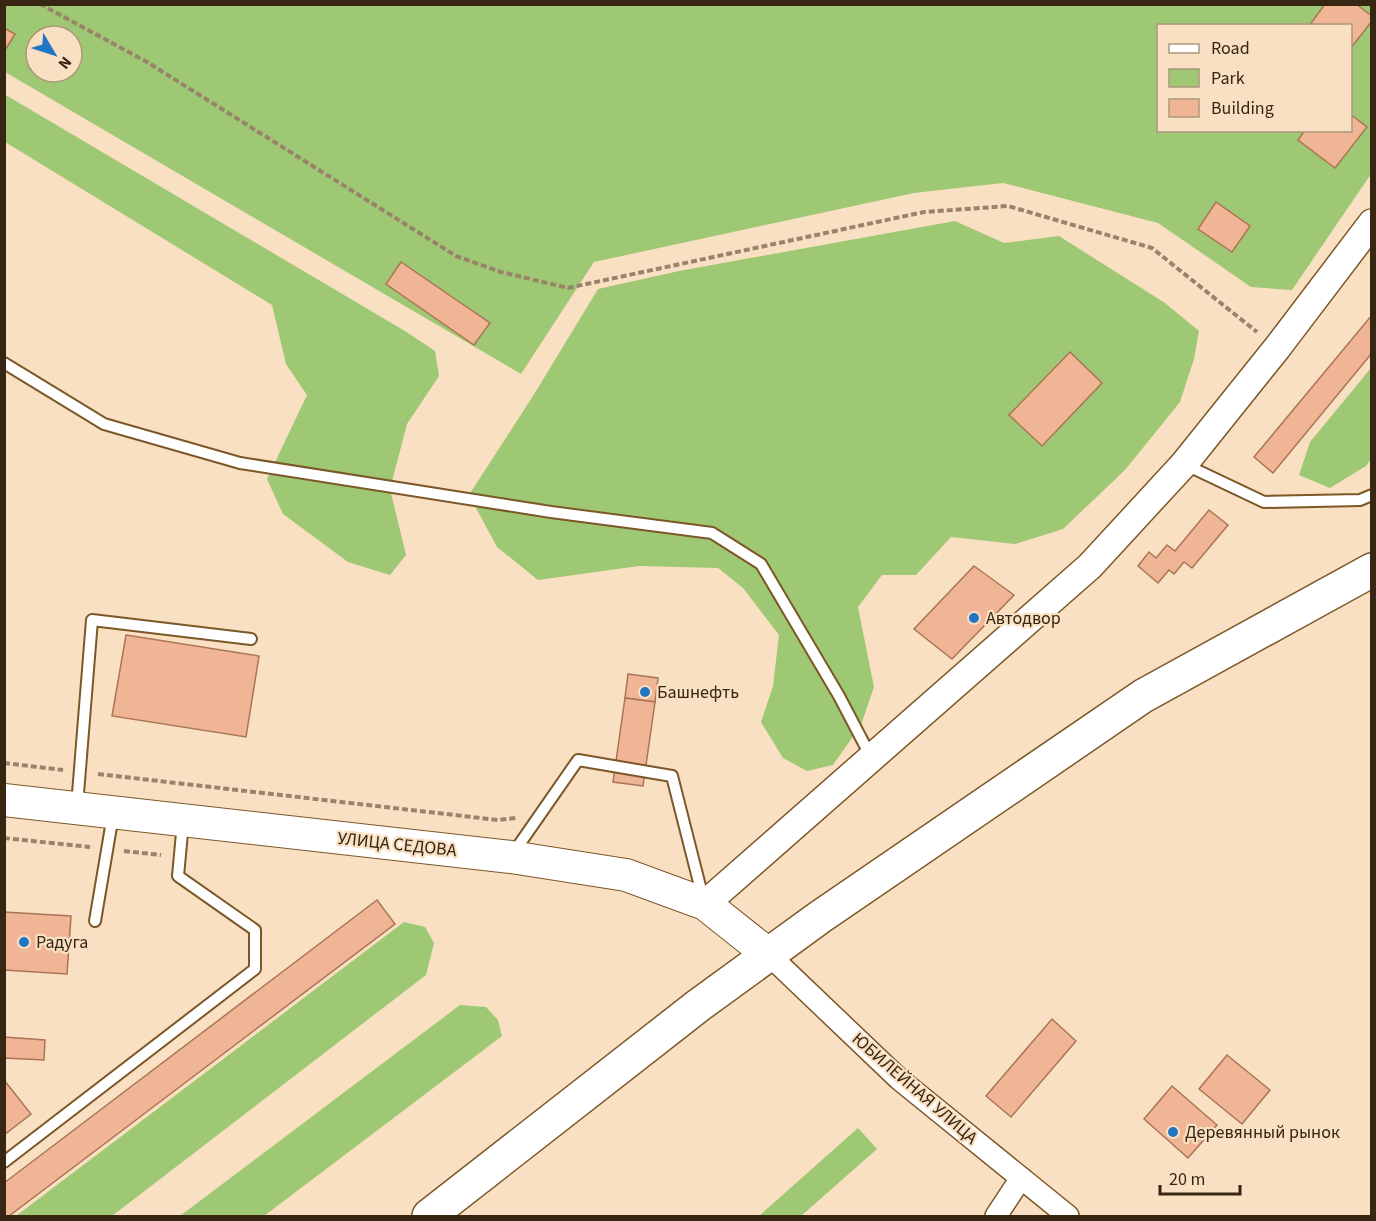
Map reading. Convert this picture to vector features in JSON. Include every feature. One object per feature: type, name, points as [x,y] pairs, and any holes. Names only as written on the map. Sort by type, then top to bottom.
[{"type":"main road","points":[[429,1216],[699,1005],[768,954],[1143,696],[1371,570]]},
{"type":"main road","name":"УЛИЦА СЕДОВА","points":[[4,800],[511,857],[626,875],[705,904],[768,954]]},
{"type":"street","points":[[705,904],[1090,566],[1184,464],[1277,348],[1371,223]]},
{"type":"street","name":"ЮБИЛЕЙНАЯ УЛИЦА","points":[[768,954],[899,1079],[1068,1216]]},
{"type":"street","points":[[996,1216],[1021,1178]]},
{"type":"lane","points":[[4,363],[104,424],[240,464],[551,512],[712,533],[761,564],[839,696],[871,758]]},
{"type":"lane","points":[[1184,464],[1264,502],[1360,500],[1371,495]]},
{"type":"lane","points":[[77,808],[92,620],[251,639]]},
{"type":"lane","points":[[511,857],[578,760],[672,776],[705,904]]},
{"type":"lane","points":[[95,921],[113,812]]},
{"type":"lane","points":[[4,1162],[255,969],[255,930],[178,876],[183,820]]},
{"type":"path","points":[[40,4],[147,62],[456,256],[501,272],[568,288],[924,212],[1008,206],[1152,248],[1277,348]]},
{"type":"path","points":[[4,763],[498,820],[541,814]]},
{"type":"green space","points":[[4,5],[1371,5],[1371,174],[1292,290],[1251,287],[1158,223],[1003,183],[914,193],[594,262],[521,374],[26,84],[84,84],[84,24],[24,24],[24,83],[5,72]]},
{"type":"green space","points":[[4,94],[405,331],[435,351],[439,376],[407,424],[390,489],[406,555],[390,575],[348,562],[283,514],[267,479],[307,395],[286,364],[272,305],[5,142]]},
{"type":"green space","points":[[955,221],[1004,243],[1059,236],[1165,303],[1199,331],[1194,359],[1180,402],[1125,470],[1063,529],[1015,544],[951,537],[916,575],[882,575],[858,607],[874,687],[861,725],[833,765],[807,771],[783,758],[761,722],[773,686],[779,635],[743,588],[718,568],[639,566],[538,580],[497,547],[469,495],[598,289],[679,271]]},
{"type":"green space","points":[[1371,368],[1371,459],[1366,466],[1330,488],[1299,475],[1310,442]]},
{"type":"green space","points":[[404,922],[425,927],[434,943],[426,975],[112,1216],[16,1216]]},
{"type":"green space","points":[[460,1005],[486,1007],[498,1020],[502,1036],[264,1216],[180,1216]]},
{"type":"green space","points":[[858,1128],[877,1149],[801,1216],[759,1216]]},
{"type":"building","points":[[1325,4],[1356,4],[1372,16],[1372,21],[1352,46],[1352,24],[1310,24]]},
{"type":"building","points":[[4,28],[15,34],[4,52]]},
{"type":"building","points":[[1352,116],[1367,127],[1335,168],[1298,140],[1304,132],[1352,132]]},
{"type":"building","points":[[1216,202],[1250,226],[1232,252],[1198,229]]},
{"type":"building","points":[[401,262],[490,323],[474,345],[386,284]]},
{"type":"building","points":[[1372,315],[1372,353],[1273,473],[1254,457]]},
{"type":"building","points":[[1070,352],[1102,383],[1042,446],[1009,415]]},
{"type":"building","points":[[1209,510],[1228,525],[1192,568],[1184,562],[1174,574],[1169,570],[1158,583],[1138,566],[1149,552],[1156,558],[1167,545],[1175,551]]},
{"type":"building","points":[[974,566],[1014,595],[952,659],[914,629]]},
{"type":"building","points":[[126,635],[259,656],[246,737],[112,716]]},
{"type":"building","points":[[628,674],[658,678],[655,702],[625,698]]},
{"type":"building","points":[[625,698],[655,702],[643,786],[613,782]]},
{"type":"building","points":[[377,900],[395,924],[9,1216],[4,1216],[4,1183]]},
{"type":"building","points":[[4,912],[71,916],[67,974],[4,970]]},
{"type":"building","points":[[1052,1019],[1076,1041],[1011,1117],[986,1096]]},
{"type":"building","points":[[4,1037],[45,1040],[44,1060],[4,1058]]},
{"type":"building","points":[[1227,1055],[1270,1090],[1242,1124],[1199,1089]]},
{"type":"building","points":[[4,1080],[31,1114],[4,1135]]},
{"type":"building","points":[[1172,1086],[1217,1125],[1188,1158],[1144,1119]]},
{"type":"place","name":"Автодвор","points":[[974,618]]},
{"type":"place","name":"Башнефть","points":[[645,692]]},
{"type":"place","name":"Радуга","points":[[24,942]]},
{"type":"place","name":"Деревянный рынок","points":[[1173,1132]]}]
